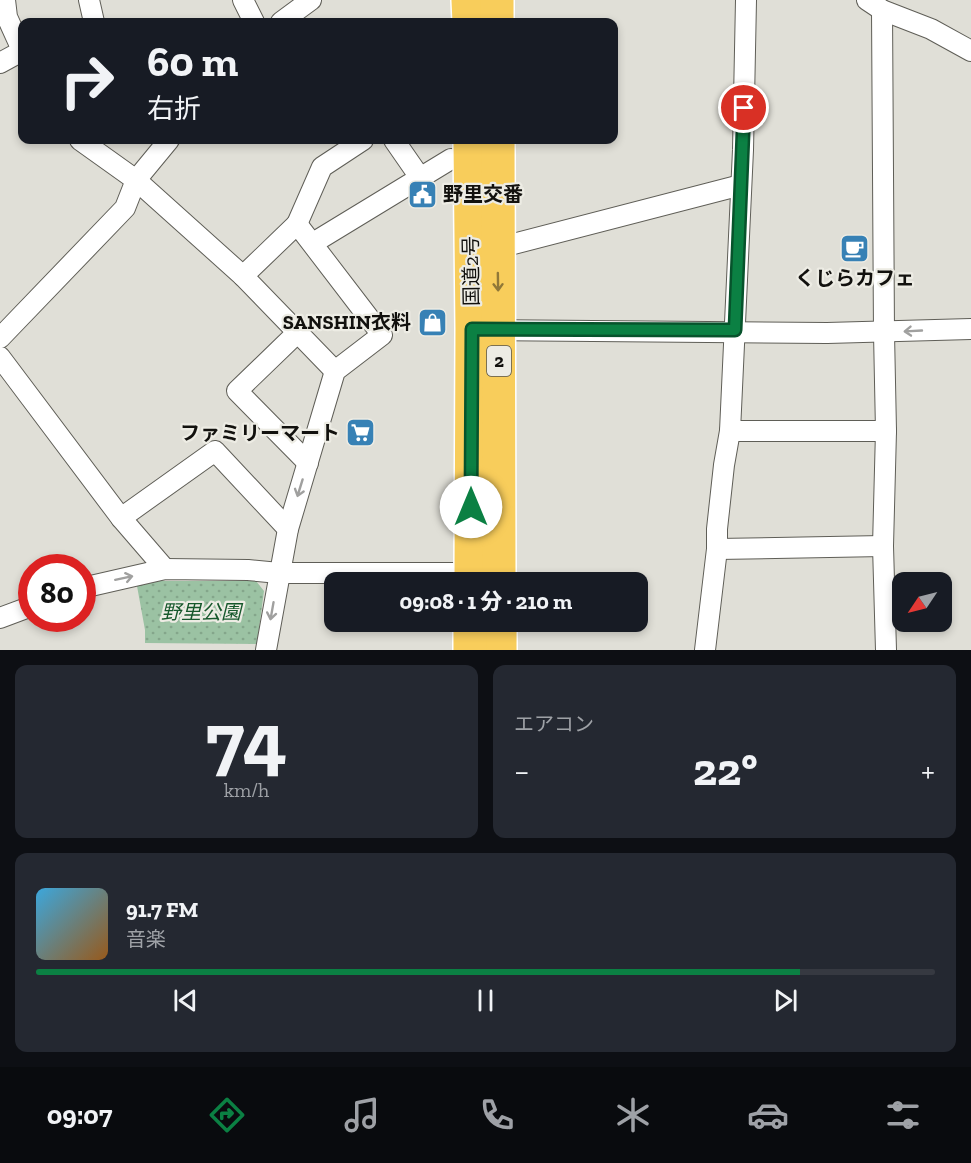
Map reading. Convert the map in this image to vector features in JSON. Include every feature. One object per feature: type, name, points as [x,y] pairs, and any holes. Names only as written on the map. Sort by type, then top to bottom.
[{"type":"highway","points":[[468,0],[469,18]]},
{"type":"highway","points":[[497,0],[497,18]]},
{"type":"highway","name":"国道2号","points":[[480,572],[485,329],[498,248],[498,144]]},
{"type":"highway","name":"国道2号","points":[[460,149],[485,329]]},
{"type":"highway","points":[[470,632],[470,650]]},
{"type":"highway","points":[[500,632],[500,650]]},
{"type":"street","points":[[5,0],[7,17],[18,42]]},
{"type":"street","points":[[89,0],[93,18]]},
{"type":"street","points":[[243,0],[252,18]]},
{"type":"street","points":[[287,18],[312,0]]},
{"type":"street","points":[[705,650],[724,465],[730,431],[741,185],[746,0]]},
{"type":"street","points":[[886,650],[883,546],[886,431],[875,5],[931,29],[971,51]]},
{"type":"street","points":[[0,63],[18,53]]},
{"type":"street","points":[[86,144],[136,180],[243,276],[335,371]]},
{"type":"street","points":[[0,338],[125,208],[136,180],[162,144]]},
{"type":"street","points":[[243,276],[297,224],[322,167],[354,144]]},
{"type":"street","points":[[397,144],[421,179]]},
{"type":"street","points":[[313,243],[421,179],[460,149]]},
{"type":"street","points":[[498,248],[741,185]]},
{"type":"street","points":[[266,650],[288,529],[335,371],[382,335],[297,224]]},
{"type":"street","points":[[485,329],[884,333],[971,329]]},
{"type":"street","points":[[297,333],[237,391],[308,463]]},
{"type":"street","points":[[0,357],[121,518],[165,569]]},
{"type":"street","points":[[730,431],[886,431]]},
{"type":"street","points":[[121,518],[215,451],[288,529]]},
{"type":"street","points":[[717,549],[883,546]]},
{"type":"street","points":[[96,585],[165,569],[324,574]]},
{"type":"street","points":[[0,618],[18,611]]},
{"type":"green space","name":"野里公園","points":[[160,581],[256,581],[264,591],[257,644],[145,643],[145,630],[137,586]]},
{"type":"place","name":"野里交番","points":[[422,194]]},
{"type":"place","name":"くじらカフェ","points":[[855,248]]},
{"type":"place","name":"SANSHIN衣料","points":[[432,322]]},
{"type":"place","name":"ファミリーマート","points":[[361,433]]},
{"type":"route","points":[[471,507],[472,329],[735,330],[744,108]]}]
